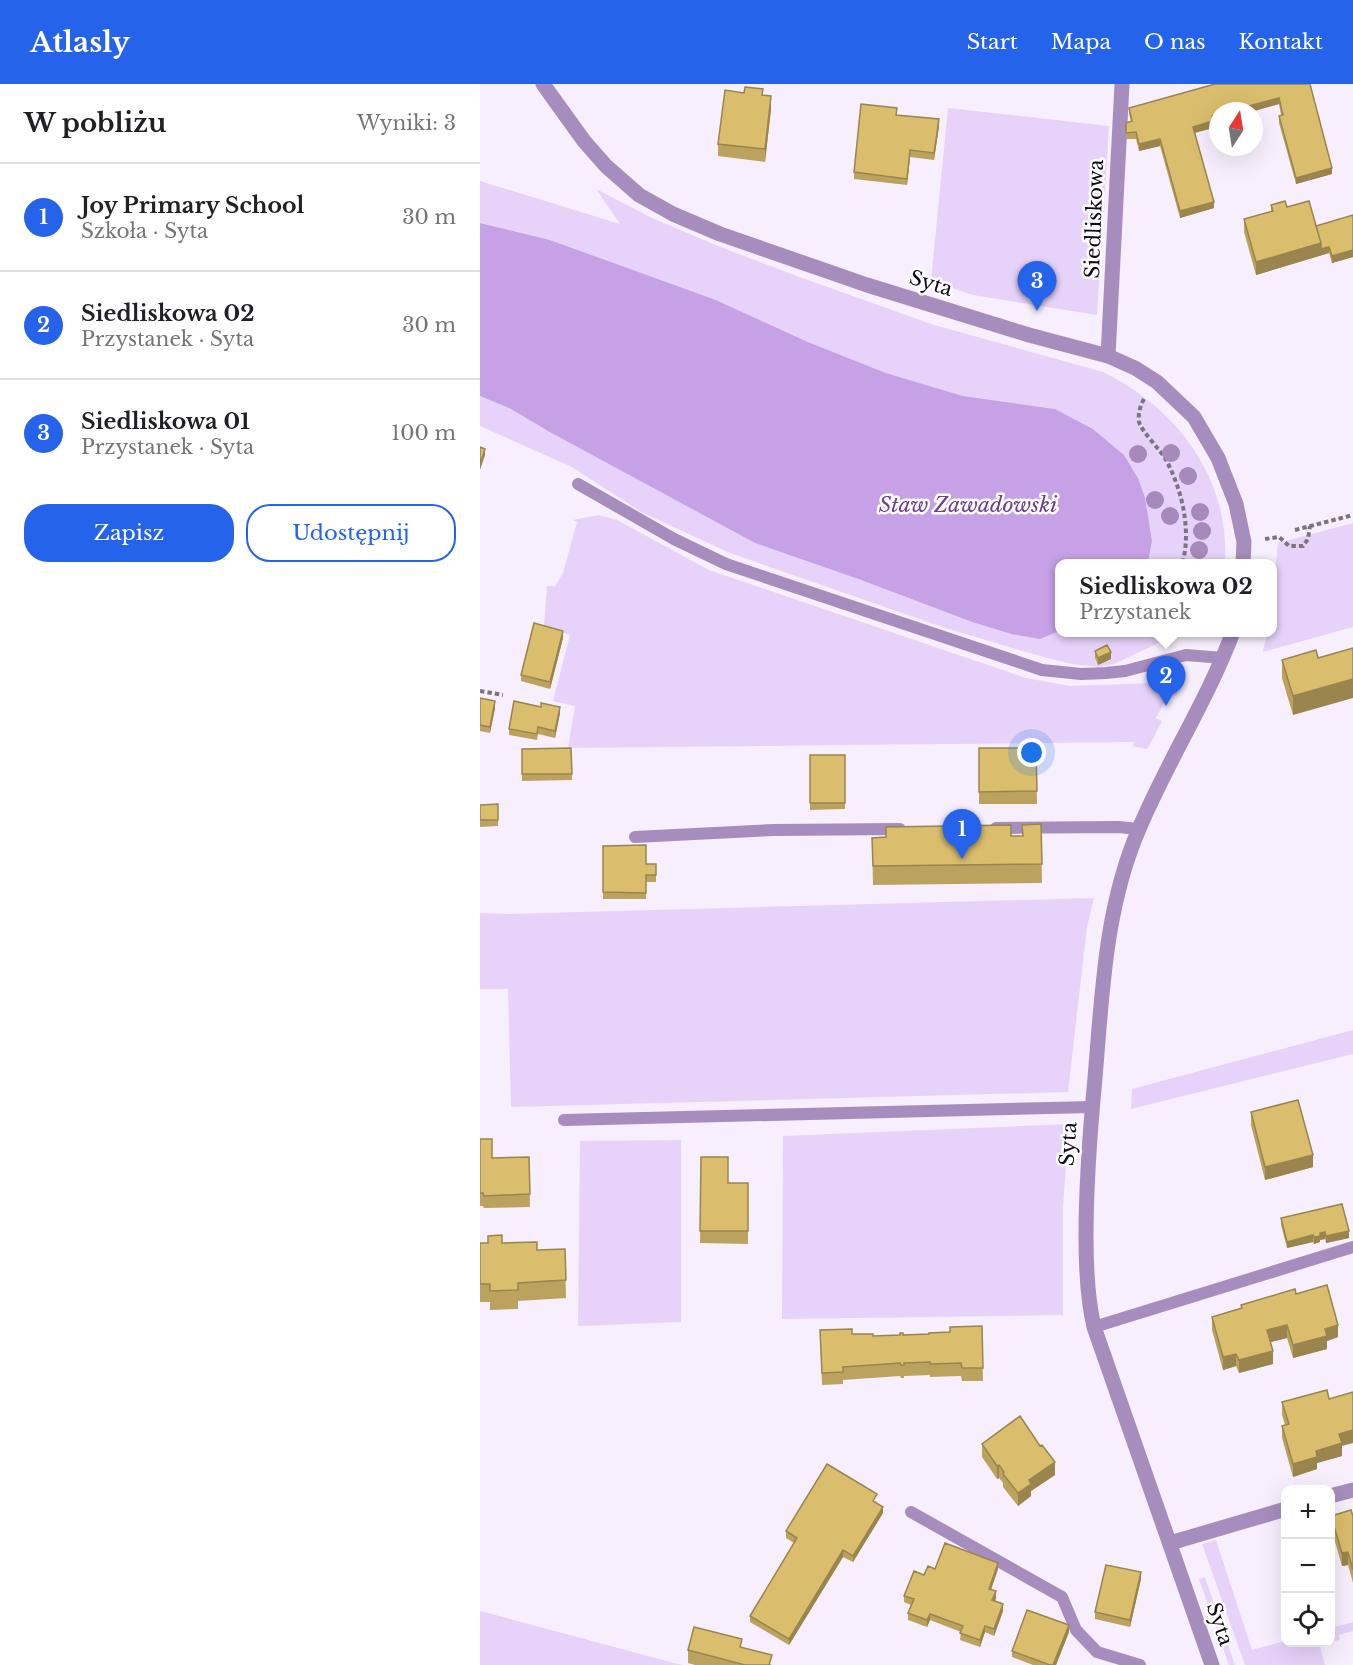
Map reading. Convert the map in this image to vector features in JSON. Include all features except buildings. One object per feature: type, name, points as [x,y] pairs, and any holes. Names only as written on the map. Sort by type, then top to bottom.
[{"type":"street","name":"Syta","points":[[543,84],[584,141],[606,166],[639,195],[673,214],[720,234],[867,285],[1029,335],[1108,356],[1136,368],[1157,382],[1194,417],[1218,458],[1236,504],[1244,542],[1244,559]]},
{"type":"street","name":"Siedliskowa","points":[[1108,356],[1122,84]]},
{"type":"street","name":"Syta","points":[[1212,1665],[1094,1327],[1089,1297],[1086,1214],[1103,980],[1113,915],[1123,874],[1138,829],[1231,637]]},
{"type":"street","points":[[1335,1495],[1353,1490]]},
{"type":"street","points":[[1170,1543],[1281,1510]]},
{"type":"lane","points":[[578,483],[674,539],[726,564],[1042,670],[1106,674],[1125,672],[1186,656],[1223,658]]},
{"type":"lane","points":[[987,828],[1119,827],[1138,829]]},
{"type":"lane","points":[[634,837],[773,830],[916,829]]},
{"type":"lane","points":[[564,1120],[1092,1107]]},
{"type":"lane","points":[[1094,1327],[1353,1247]]},
{"type":"lane","points":[[911,1512],[1062,1597],[1076,1630],[1096,1652],[1140,1665]]},
{"type":"path","points":[[1142,403],[1139,412],[1140,422],[1166,460],[1183,507],[1186,551],[1184,559]]},
{"type":"path","points":[[1295,530],[1353,515]]},
{"type":"path","points":[[1264,539],[1279,537],[1289,546],[1303,546],[1308,539],[1310,526]]},
{"type":"path","points":[[480,691],[503,695]]},
{"type":"shaded area","points":[[948,108],[1109,126],[1097,315],[973,295],[931,281]]},
{"type":"shaded area","points":[[480,181],[620,224],[596,189],[652,218],[794,275],[931,324],[1103,372],[1130,387],[1154,405],[1194,449],[1208,475],[1218,502],[1224,532],[1225,559],[1149,559],[1152,541],[1138,478],[1124,455],[1093,429],[1055,409],[963,396],[886,373],[808,342],[716,300],[550,240],[480,223]]},
{"type":"shaded area","points":[[480,396],[511,409],[755,543],[1011,634],[1055,632],[1055,637],[1171,637],[1114,664],[1100,667],[1047,658],[945,628],[730,553],[641,512],[572,467],[480,426]]},
{"type":"shaded area","points":[[599,515],[617,520],[709,570],[1026,678],[1070,686],[1182,682],[1176,696],[1169,693],[1156,718],[1162,721],[1148,748],[1145,749],[1133,746],[1134,742],[568,748],[575,706],[553,701],[570,635],[544,626],[547,586],[555,586],[563,573],[577,522],[573,520]]},
{"type":"shaded area","points":[[1353,523],[1353,627],[1263,652],[1266,637],[1277,637],[1278,543]]},
{"type":"shaded area","points":[[1094,898],[1087,927],[1068,1092],[511,1107],[508,989],[480,989],[480,913]]},
{"type":"shaded area","points":[[1353,1030],[1353,1054],[1131,1109],[1132,1089]]},
{"type":"shaded area","points":[[1069,1124],[1063,1208],[1063,1315],[782,1319],[783,1136]]},
{"type":"shaded area","points":[[681,1140],[681,1322],[578,1326],[580,1141]]},
{"type":"shaded area","points":[[1216,1540],[1252,1650],[1281,1642],[1281,1647],[1320,1647],[1325,1665],[1245,1665],[1202,1544]]},
{"type":"shaded area","points":[[1205,1577],[1235,1665],[1229,1665],[1199,1579]]},
{"type":"shaded area","points":[[480,1611],[674,1663],[683,1665],[480,1665]]},
{"type":"shaded area","points":[[1353,1622],[1353,1631],[1339,1635],[1340,1640],[1335,1641],[1335,1627]]},
{"type":"water","name":"Staw Zawadowski","points":[[480,223],[550,240],[716,300],[808,342],[886,373],[963,396],[1055,409],[1093,429],[1124,455],[1138,478],[1145,498],[1152,541],[1149,559],[1055,559],[1055,633],[1040,639],[1011,634],[755,543],[511,409],[480,396]]},
{"type":"place","name":"Siedliskowa 01","points":[[1037,311]]},
{"type":"place","name":"Siedliskowa 02","points":[[1166,706]]},
{"type":"place","name":"Joy Primary School","points":[[962,859]]}]
